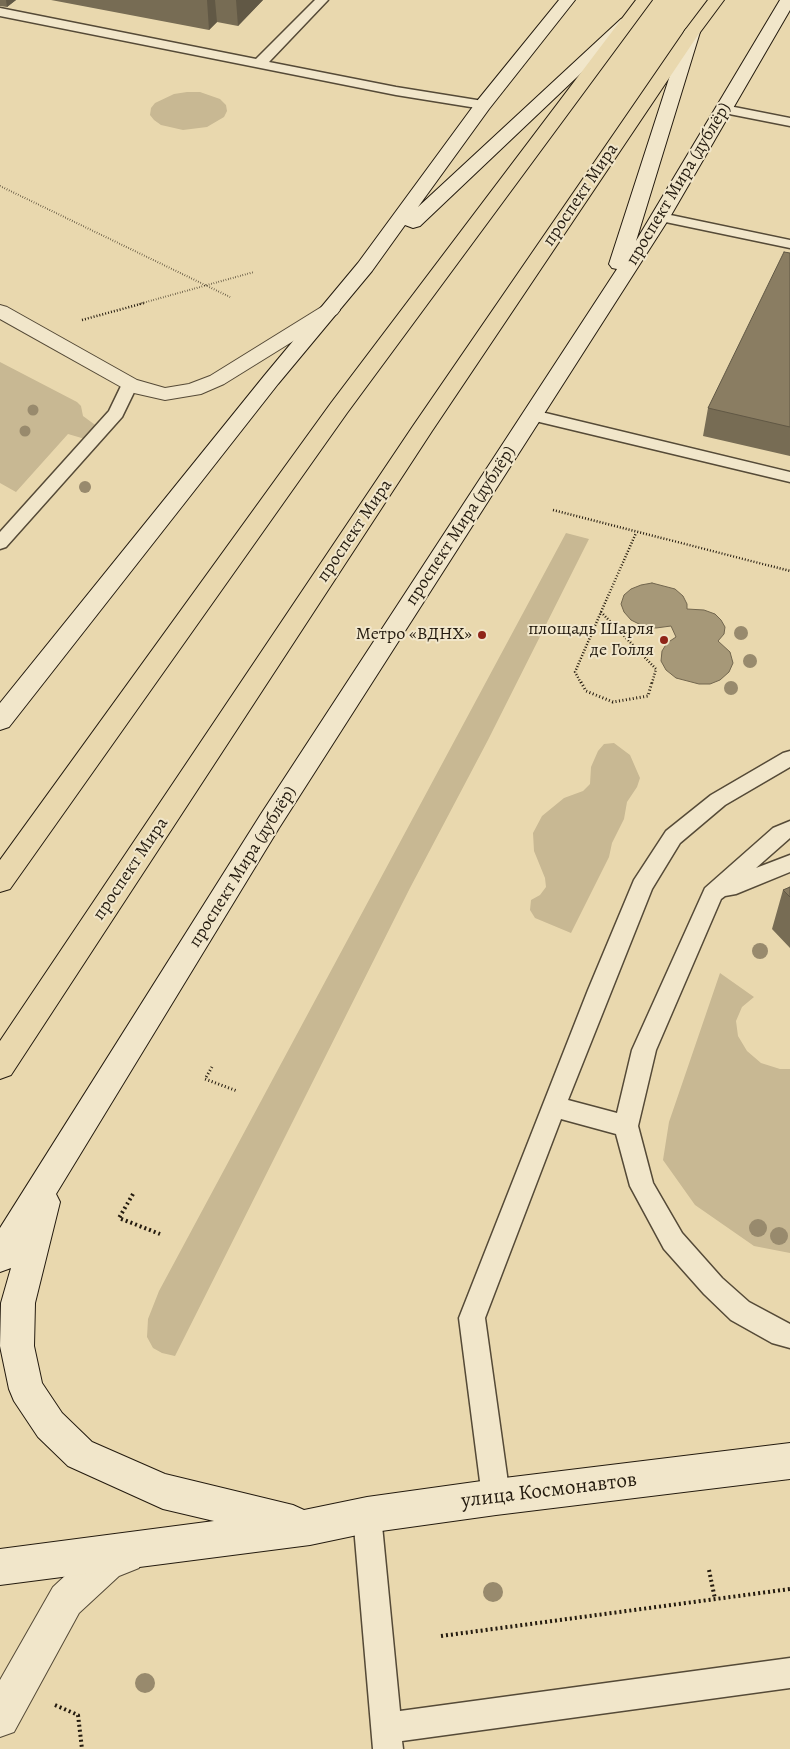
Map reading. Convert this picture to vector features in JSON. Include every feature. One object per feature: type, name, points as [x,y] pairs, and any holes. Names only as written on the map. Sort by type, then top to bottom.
[{"type":"main road","points":[[0,720],[265,388],[365,267],[483,105],[567,0]]},
{"type":"main road","points":[[0,881],[338,408],[644,0]]},
{"type":"main road","name":"проспект Мира","points":[[0,1066],[421,432],[692,32],[716,0]]},
{"type":"main road","name":"проспект Мира (дублёр)","points":[[51,1176],[270,821],[660,217],[788,0]]},
{"type":"main road","points":[[365,267],[627,22]]},
{"type":"main road","points":[[608,299],[692,32]]},
{"type":"main road","points":[[0,311],[130,384],[141,389],[165,394],[194,390],[217,380],[330,310]]},
{"type":"main road","points":[[0,1257],[51,1176]]},
{"type":"main road","points":[[51,1176],[18,1303],[17,1346],[26,1389],[50,1425],[80,1454],[163,1491],[310,1528]]},
{"type":"main road","name":"улица Космонавтов","points":[[149,1547],[310,1528],[367,1515],[496,1497],[790,1462]]},
{"type":"main road","points":[[0,1567],[149,1547]]},
{"type":"main road","points":[[0,1718],[66,1600],[107,1562],[149,1547]]},
{"type":"lane","points":[[260,64],[322,0]]},
{"type":"lane","points":[[0,12],[408,93],[483,105]]},
{"type":"lane","points":[[724,109],[790,122]]},
{"type":"lane","points":[[660,217],[790,244]]},
{"type":"lane","points":[[0,543],[116,413],[130,384]]},
{"type":"lane","points":[[533,415],[790,477]]},
{"type":"lane","points":[[496,1497],[472,1318],[599,990],[642,886],[673,837],[718,800],[790,758]]},
{"type":"lane","points":[[790,829],[780,834],[714,894],[644,1050],[626,1126],[642,1186],[673,1240],[713,1286],[740,1311],[781,1334],[790,1336]]},
{"type":"lane","points":[[714,894],[790,864]]},
{"type":"lane","points":[[554,1107],[626,1126]]},
{"type":"lane","points":[[367,1515],[388,1739],[790,1673]]},
{"type":"path","points":[[0,186],[230,297]]},
{"type":"path","points":[[74,322],[205,284],[254,272]]},
{"type":"path","points":[[553,510],[636,533],[790,571]]},
{"type":"path","points":[[602,612],[656,669],[648,696],[613,702],[586,691],[575,672],[636,533]]},
{"type":"path","points":[[212,1067],[205,1079],[238,1090]]},
{"type":"path","points":[[133,1194],[119,1218],[160,1234]]},
{"type":"path","points":[[709,1570],[715,1599]]},
{"type":"path","points":[[441,1636],[790,1589]]},
{"type":"path","points":[[78,1715],[82,1749]]},
{"type":"shaded area","points":[[200,92],[220,99],[226,105],[227,111],[224,117],[207,127],[183,130],[161,125],[150,115],[151,108],[155,103],[174,94]]},
{"type":"shaded area","points":[[0,362],[77,402],[81,406],[83,416],[98,427],[85,439],[68,434],[16,492],[0,483]]},
{"type":"shaded area","points":[[566,533],[589,539],[488,740],[410,888],[175,1356],[162,1353],[153,1348],[147,1337],[148,1319],[159,1291]]},
{"type":"shaded area","points":[[652,583],[675,589],[683,596],[687,609],[704,610],[715,614],[721,620],[725,627],[724,634],[718,641],[730,652],[733,663],[729,672],[720,680],[710,684],[699,684],[676,678],[666,670],[661,661],[662,651],[667,643],[676,637],[671,626],[656,628],[643,626],[631,620],[624,612],[621,604],[624,595],[631,589]]},
{"type":"shaded area","points":[[614,743],[630,755],[640,778],[637,787],[627,802],[624,819],[612,843],[609,857],[571,933],[535,918],[530,910],[531,900],[540,895],[546,887],[545,878],[534,851],[533,833],[542,816],[564,798],[583,791],[590,784],[591,767],[598,751],[604,744]]},
{"type":"shaded area","points":[[720,973],[754,997],[742,1007],[736,1021],[738,1036],[747,1051],[761,1063],[780,1069],[790,1069],[790,1253],[754,1246],[695,1205],[663,1160],[669,1122]]},
{"type":"building","points":[[784,252],[790,253],[790,427],[708,408]]},
{"type":"building","points":[[790,887],[790,897],[783,890]]},
{"type":"place","name":"Метро «ВДНХ»","points":[[482,635]]},
{"type":"place","name":"площадь Шарля де Голля","points":[[664,640]]}]
